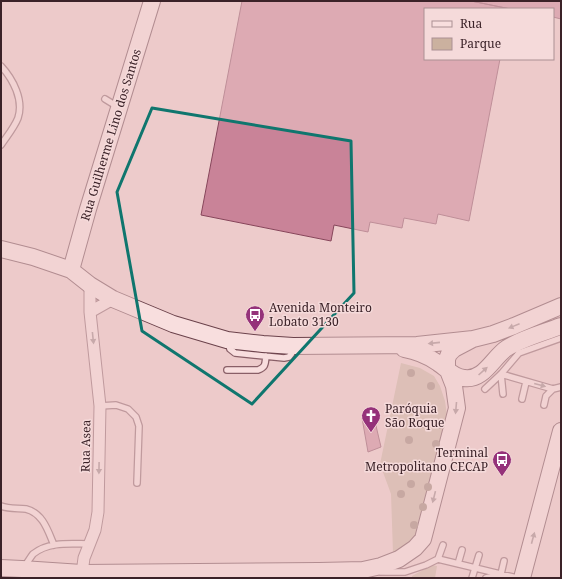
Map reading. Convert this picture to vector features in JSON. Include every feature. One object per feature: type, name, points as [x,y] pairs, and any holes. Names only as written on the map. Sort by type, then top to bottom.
[{"type":"main road","name":"Rua Guilherme Lino dos Santos","points":[[71,270],[88,209],[152,1]]},
{"type":"main road","points":[[1,249],[33,257],[71,270],[90,285],[113,299],[173,324],[227,340],[263,344],[293,346],[378,346],[417,345],[473,339],[493,334],[557,309]]},
{"type":"main road","points":[[378,346],[407,350],[437,362],[462,378],[469,378],[481,374],[506,349],[516,343],[561,326]]},
{"type":"main road","points":[[1,568],[27,572],[82,576],[320,571],[363,570],[381,566],[400,559],[423,540],[457,408],[454,386],[446,364],[449,354],[454,349],[473,339]]},
{"type":"main road","points":[[520,577],[561,431]]},
{"type":"street","name":"Rua Asea","points":[[82,576],[84,558],[95,530],[98,512],[100,406],[90,312],[90,285]]},
{"type":"street","points":[[90,312],[113,299]]},
{"type":"lane","points":[[1,66],[8,74],[17,92],[20,106],[18,117],[1,145]]},
{"type":"lane","points":[[105,99],[119,108]]},
{"type":"lane","points":[[485,389],[519,354],[561,338]]},
{"type":"lane","points":[[227,340],[230,349],[235,353],[284,358],[290,357],[293,346]]},
{"type":"lane","points":[[227,370],[258,370],[265,366],[266,356]]},
{"type":"lane","points":[[501,374],[553,389],[561,387]]},
{"type":"lane","points":[[501,374],[503,394]]},
{"type":"lane","points":[[522,399],[526,382]]},
{"type":"lane","points":[[544,405],[546,396],[553,389]]},
{"type":"lane","points":[[100,406],[116,405],[128,409],[136,417],[139,426],[137,483]]},
{"type":"lane","points":[[1,506],[27,510],[35,513],[42,519],[54,545]]},
{"type":"lane","points":[[27,572],[32,555],[41,549],[54,545],[89,544]]},
{"type":"lane","points":[[320,571],[405,572],[426,565],[438,558],[443,545]]},
{"type":"lane","points":[[458,564],[462,550]]},
{"type":"lane","points":[[472,578],[479,555]]},
{"type":"lane","points":[[438,558],[475,568],[520,577]]},
{"type":"lane","points":[[501,574],[504,562]]},
{"type":"lane","points":[[486,578],[501,574]]},
{"type":"highlighted area","points":[[152,108],[351,141],[354,293],[252,404],[142,331],[117,192]]},
{"type":"green space","points":[[401,363],[420,368],[434,376],[440,386],[445,401],[447,415],[421,524],[411,543],[393,553],[391,494],[380,464]]},
{"type":"green space","points":[[432,565],[437,566],[435,578],[412,578],[412,576]]},
{"type":"building","points":[[242,1],[471,1],[505,8],[424,8],[424,60],[500,60],[469,221],[438,214],[436,224],[404,218],[402,228],[370,222],[368,232],[334,225],[331,241],[201,215]]},
{"type":"building","points":[[471,1],[561,1],[561,19],[554,17],[554,8],[506,8]]},
{"type":"building","name":"Paróquia São Roque","points":[[373,413],[381,447],[368,452],[362,418]]},
{"type":"place","name":"Avenida Monteiro Lobato 3130","points":[[255,332]]},
{"type":"place","name":"Paróquia São Roque","points":[[371,433]]},
{"type":"place","name":"Terminal Metropolitano CECAP","points":[[502,477]]}]
